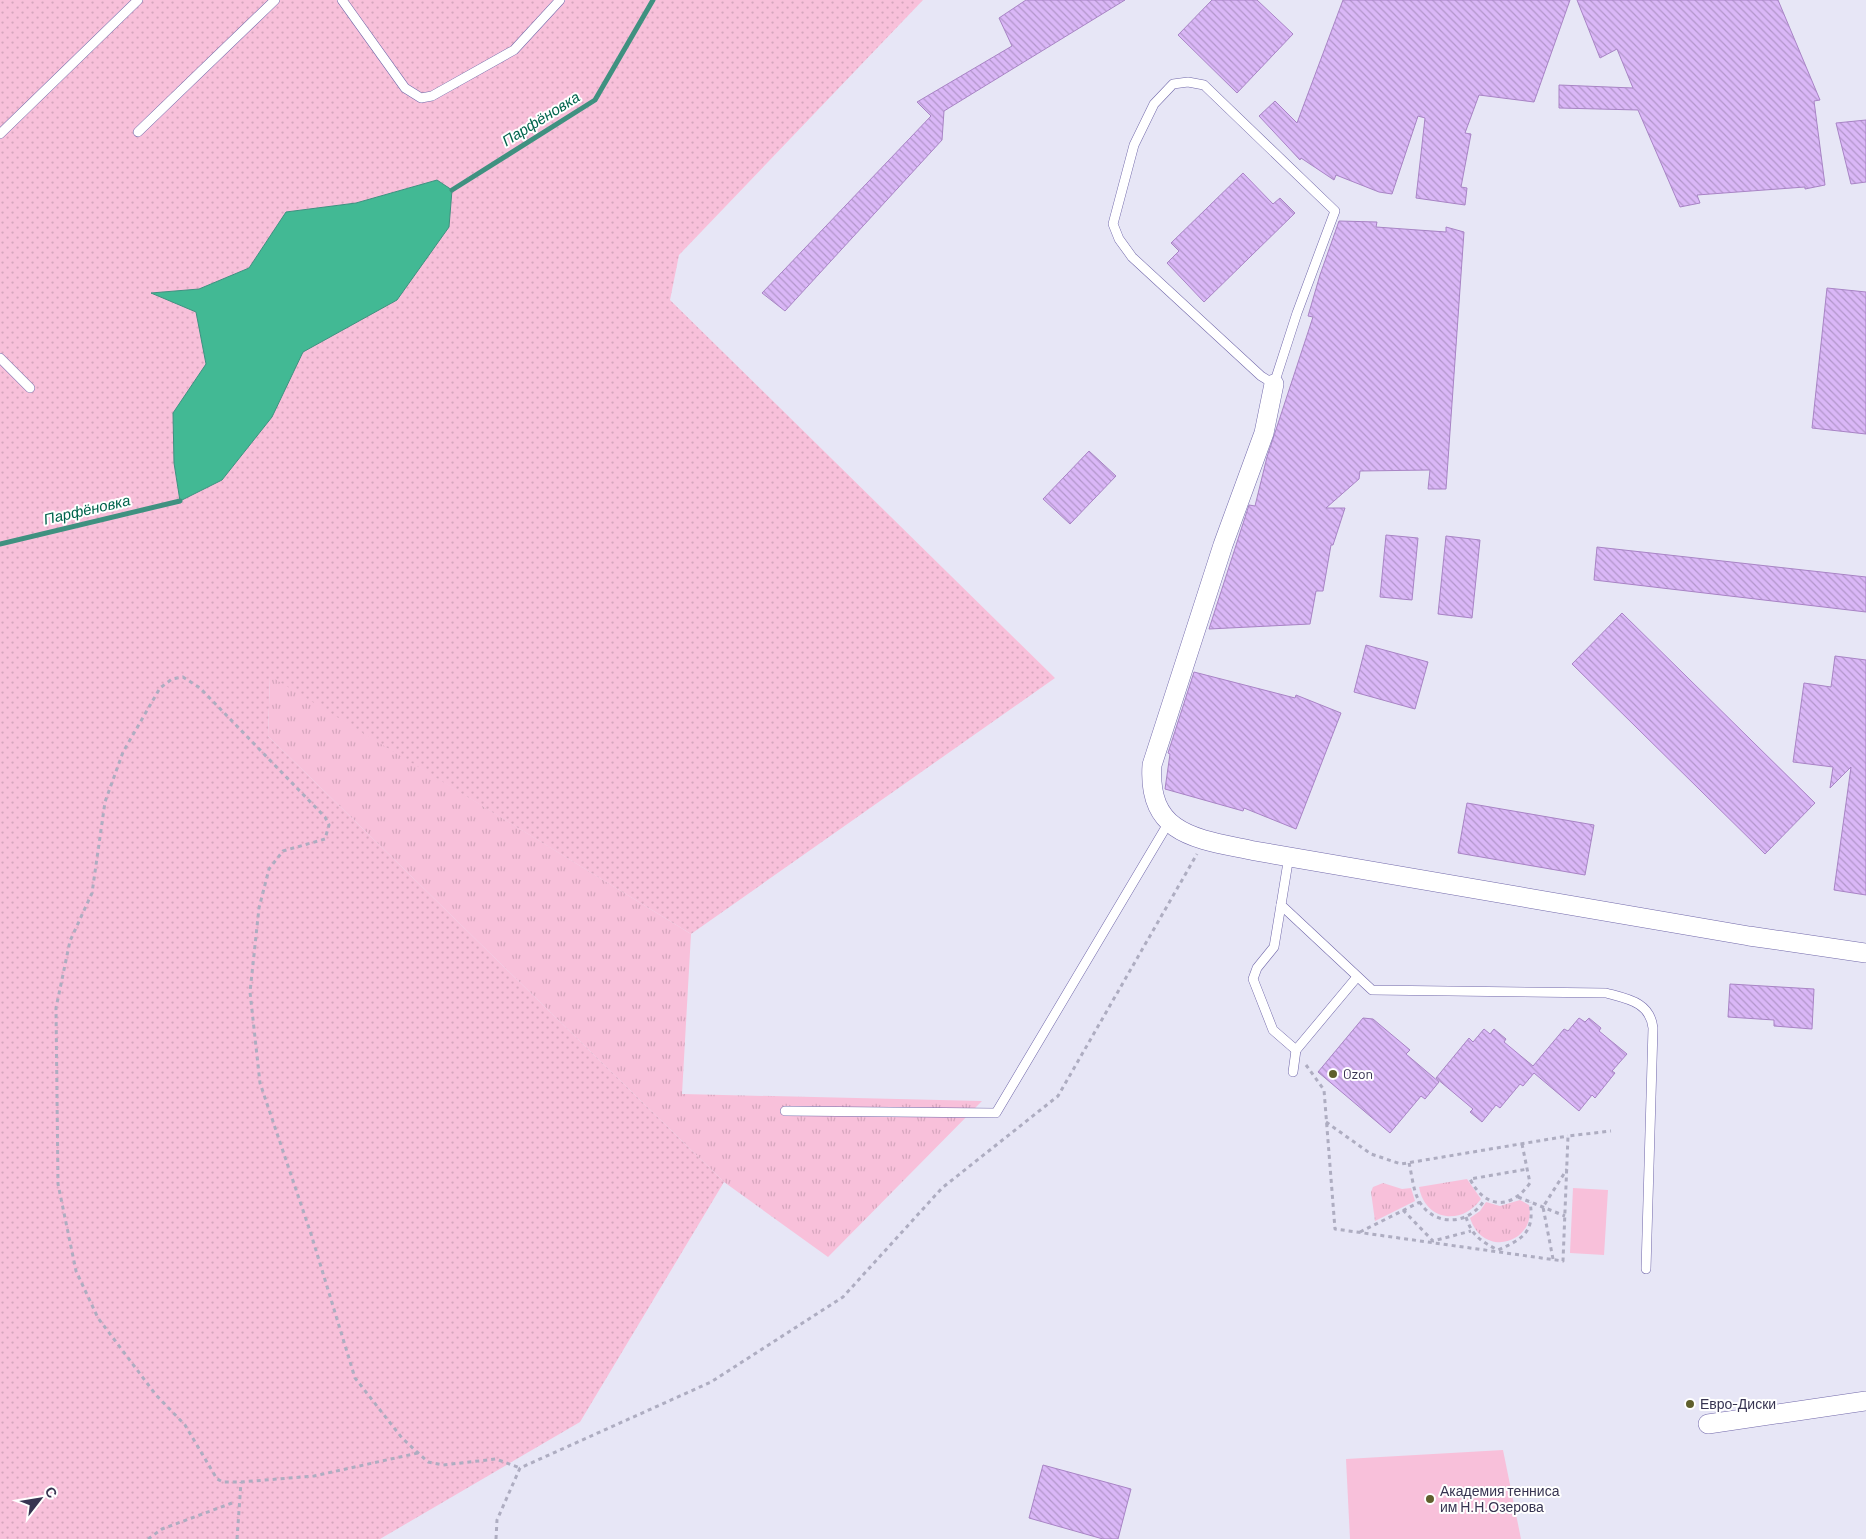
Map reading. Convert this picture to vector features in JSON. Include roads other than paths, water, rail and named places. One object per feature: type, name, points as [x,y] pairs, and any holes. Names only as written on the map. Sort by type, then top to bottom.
[{"type":"street","points":[[1274,384],[1264,433],[1223,545],[1152,765],[1150,785],[1169,822],[1183,833],[1204,840],[1289,856],[1749,936],[1866,953]]},
{"type":"street","points":[[1708,1424],[1866,1401]]},
{"type":"lane","points":[[0,134],[138,0]]},
{"type":"lane","points":[[138,132],[275,0]]},
{"type":"lane","points":[[342,0],[405,88],[421,98],[432,96],[514,50],[560,0]]},
{"type":"lane","points":[[1188,82],[1204,86],[1335,211],[1296,313],[1274,384],[1261,376],[1132,257],[1119,239],[1113,224],[1134,145],[1154,104],[1173,84],[1188,82]]},
{"type":"lane","points":[[0,358],[30,388]]},
{"type":"lane","points":[[785,1110],[996,1113],[1169,822]]},
{"type":"lane","points":[[1289,856],[1274,947],[1257,968],[1253,979],[1273,1030],[1296,1050]]},
{"type":"lane","points":[[1281,904],[1372,990],[1606,993],[1631,1000],[1643,1006],[1652,1020],[1653,1028],[1646,1269]]},
{"type":"lane","points":[[1293,1072],[1296,1050],[1357,977]]},
{"type":"waterway","name":"Парфёновка","points":[[452,190],[595,100],[653,0]]},
{"type":"waterway","name":"Парфёновка","points":[[0,544],[180,501]]},
{"type":"place","name":"Ozon","points":[[1333,1074]]},
{"type":"place","name":"Евро-Диски","points":[[1690,1404]]},
{"type":"place","name":"Академия тенниса им Н.Н.Озерова","points":[[1430,1499]]}]
